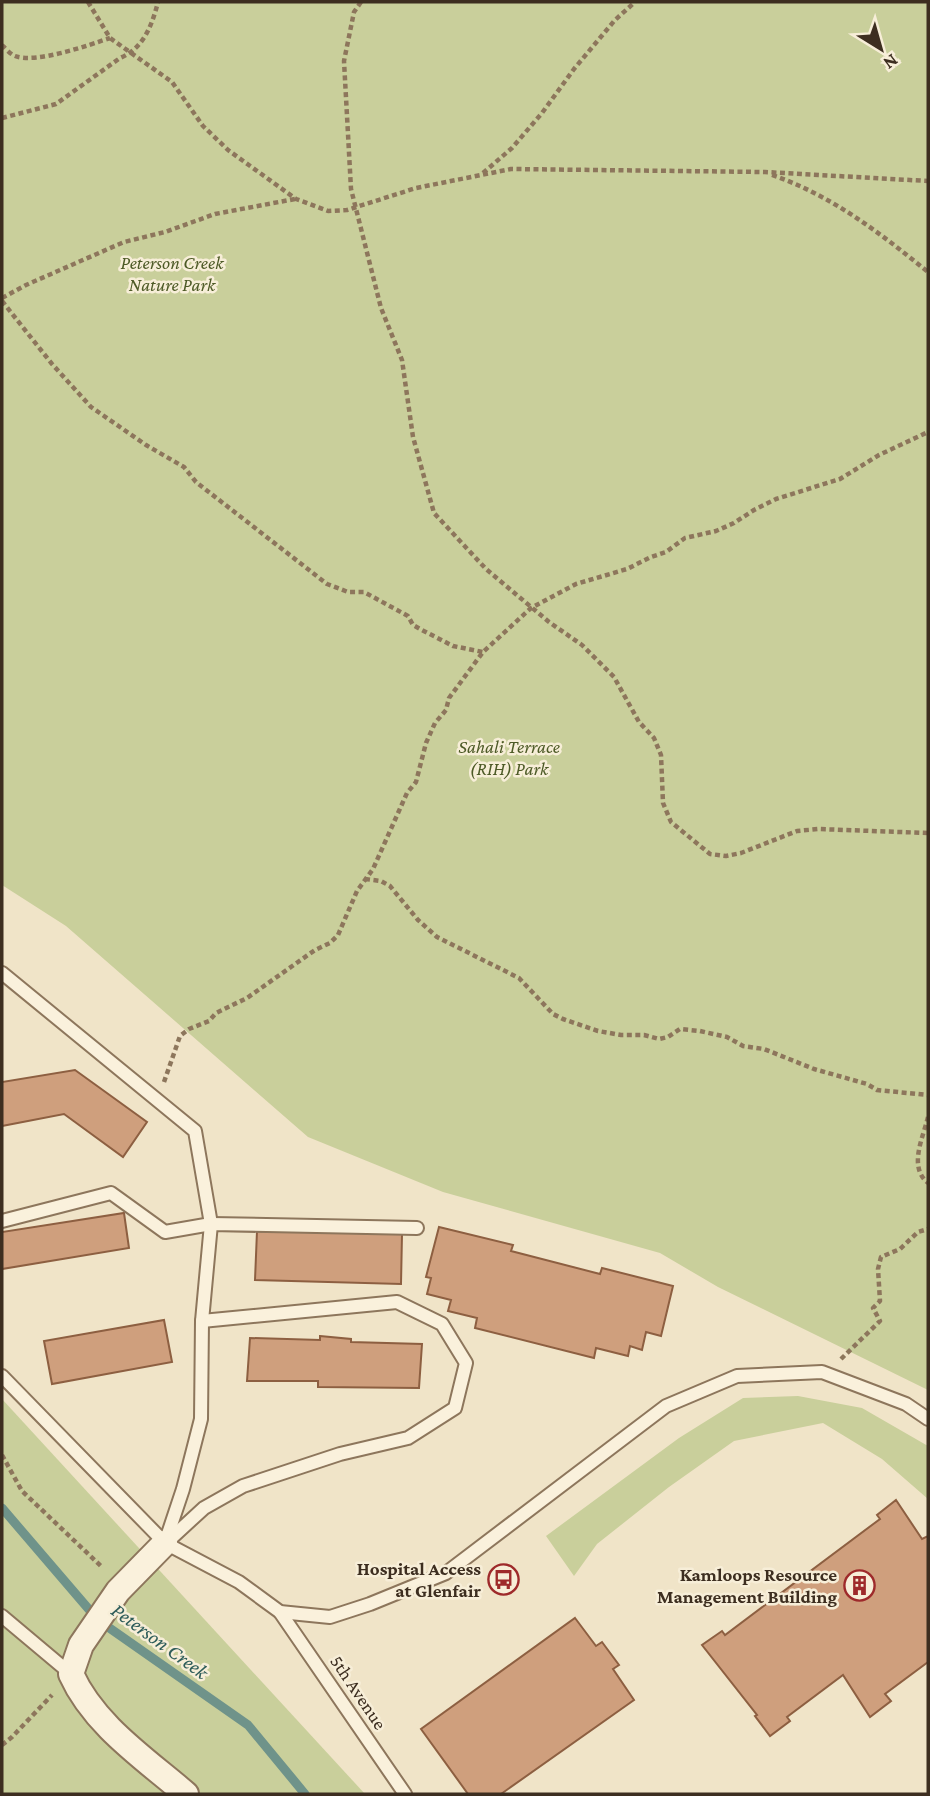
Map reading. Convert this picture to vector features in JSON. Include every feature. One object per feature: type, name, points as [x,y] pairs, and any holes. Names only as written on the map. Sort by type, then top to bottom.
[{"type":"street","points":[[165,1543],[120,1589],[80,1645],[71,1674],[82,1696],[106,1725],[186,1794]]},
{"type":"lane","points":[[2,973],[195,1131],[211,1224],[202,1321],[201,1419],[183,1489],[165,1543]]},
{"type":"lane","points":[[2,1221],[111,1193],[165,1232],[211,1224],[417,1228]]},
{"type":"lane","points":[[165,1543],[205,1508],[243,1486],[340,1454],[408,1438],[456,1408],[466,1363],[442,1324],[397,1302],[202,1321]]},
{"type":"lane","points":[[2,1376],[165,1543],[239,1582],[280,1612],[330,1617],[446,1573],[666,1406],[737,1376],[822,1372],[906,1404],[928,1419]]},
{"type":"lane","name":"5th Avenue","points":[[280,1612],[405,1794]]},
{"type":"lane","points":[[2,1616],[71,1674]]},
{"type":"path","points":[[88,2],[110,38],[172,82],[203,126],[228,150],[296,199],[328,211],[347,210],[416,188],[511,169],[765,172],[928,181]]},
{"type":"path","points":[[2,116],[56,104],[120,58],[130,54],[147,35],[158,2]]},
{"type":"path","points":[[360,2],[354,12],[344,61],[351,190],[381,308],[402,360],[413,437],[434,513],[486,569],[531,608],[582,645],[614,677],[639,722],[654,738],[661,755],[663,803],[671,822],[710,854],[726,856],[741,853],[797,831],[818,829],[928,833]]},
{"type":"path","points":[[480,175],[512,148],[615,20],[635,2]]},
{"type":"path","points":[[2,45],[14,56],[30,57],[61,53],[110,38]]},
{"type":"path","points":[[765,172],[809,190],[851,214],[928,272]]},
{"type":"path","points":[[296,199],[215,214],[165,232],[124,242],[2,300],[52,364],[91,407],[146,445],[184,467],[196,482],[327,584],[348,592],[365,592],[408,616],[413,625],[453,646],[482,652]]},
{"type":"path","points":[[157,1100],[180,1036],[209,1021],[216,1013],[247,998],[314,950],[330,943],[338,934],[357,891],[373,869],[407,793],[416,782],[426,743],[435,723],[446,710],[449,698],[482,652],[531,608],[576,584],[627,569],[651,556],[666,552],[685,538],[701,532],[716,531],[734,523],[776,499],[840,479],[880,455],[928,432]]},
{"type":"path","points":[[365,879],[381,881],[390,886],[436,937],[519,978],[553,1014],[563,1019],[598,1031],[659,1039],[680,1029],[700,1031],[727,1037],[743,1046],[764,1049],[814,1069],[867,1084],[877,1090],[928,1096]]},
{"type":"path","points":[[928,1117],[917,1163],[922,1178],[928,1183]]},
{"type":"path","points":[[829,1374],[845,1354],[880,1321],[873,1308],[880,1301],[878,1269],[881,1257],[900,1249],[918,1232],[928,1230]]},
{"type":"path","points":[[2,1455],[22,1491],[120,1589]]},
{"type":"path","points":[[2,1745],[71,1674]]},
{"type":"green space","name":"Sahali Terrace (RIH) Park","points":[[2,2],[928,2],[928,1390],[718,1287],[660,1253],[443,1192],[308,1137],[66,926],[2,885]]},
{"type":"green space","points":[[798,1396],[862,1408],[928,1446],[928,1499],[882,1459],[823,1423],[734,1441],[669,1487],[597,1544],[574,1576],[546,1536],[679,1438],[743,1398]]},
{"type":"green space","points":[[2,1399],[365,1794],[2,1794]]},
{"type":"building","points":[[75,1070],[147,1122],[123,1157],[64,1114],[2,1126],[2,1082]]},
{"type":"building","points":[[124,1213],[129,1248],[2,1269],[2,1232]]},
{"type":"building","points":[[439,1227],[513,1245],[511,1251],[600,1274],[602,1268],[673,1286],[661,1336],[646,1332],[642,1350],[630,1346],[628,1356],[596,1348],[594,1358],[475,1328],[477,1318],[448,1311],[451,1300],[427,1294],[431,1278],[426,1277]]},
{"type":"building","points":[[257,1231],[402,1234],[401,1284],[255,1280]]},
{"type":"building","points":[[164,1320],[172,1362],[52,1384],[44,1341]]},
{"type":"building","points":[[320,1336],[351,1339],[351,1342],[422,1344],[419,1388],[318,1387],[318,1381],[247,1381],[250,1338],[320,1340]]},
{"type":"building","name":"Kamloops Resource Management Building","points":[[896,1500],[922,1539],[928,1536],[928,1662],[885,1694],[891,1701],[870,1717],[843,1675],[787,1717],[790,1721],[770,1736],[755,1716],[757,1715],[702,1645],[722,1631],[725,1635],[880,1519],[877,1515]]},
{"type":"building","points":[[575,1618],[596,1646],[602,1642],[619,1665],[613,1669],[634,1700],[501,1794],[468,1794],[421,1729]]},
{"type":"waterway","name":"Peterson Creek","points":[[2,1508],[98,1620],[248,1725],[305,1794]]},
{"type":"place","name":"Hospital Access at Glenfair","points":[[504,1579]]},
{"type":"place","name":"Kamloops Resource Management Building","points":[[860,1585]]},
{"type":"park label","name":"Peterson Creek Nature Park","points":[[172,273]]}]
